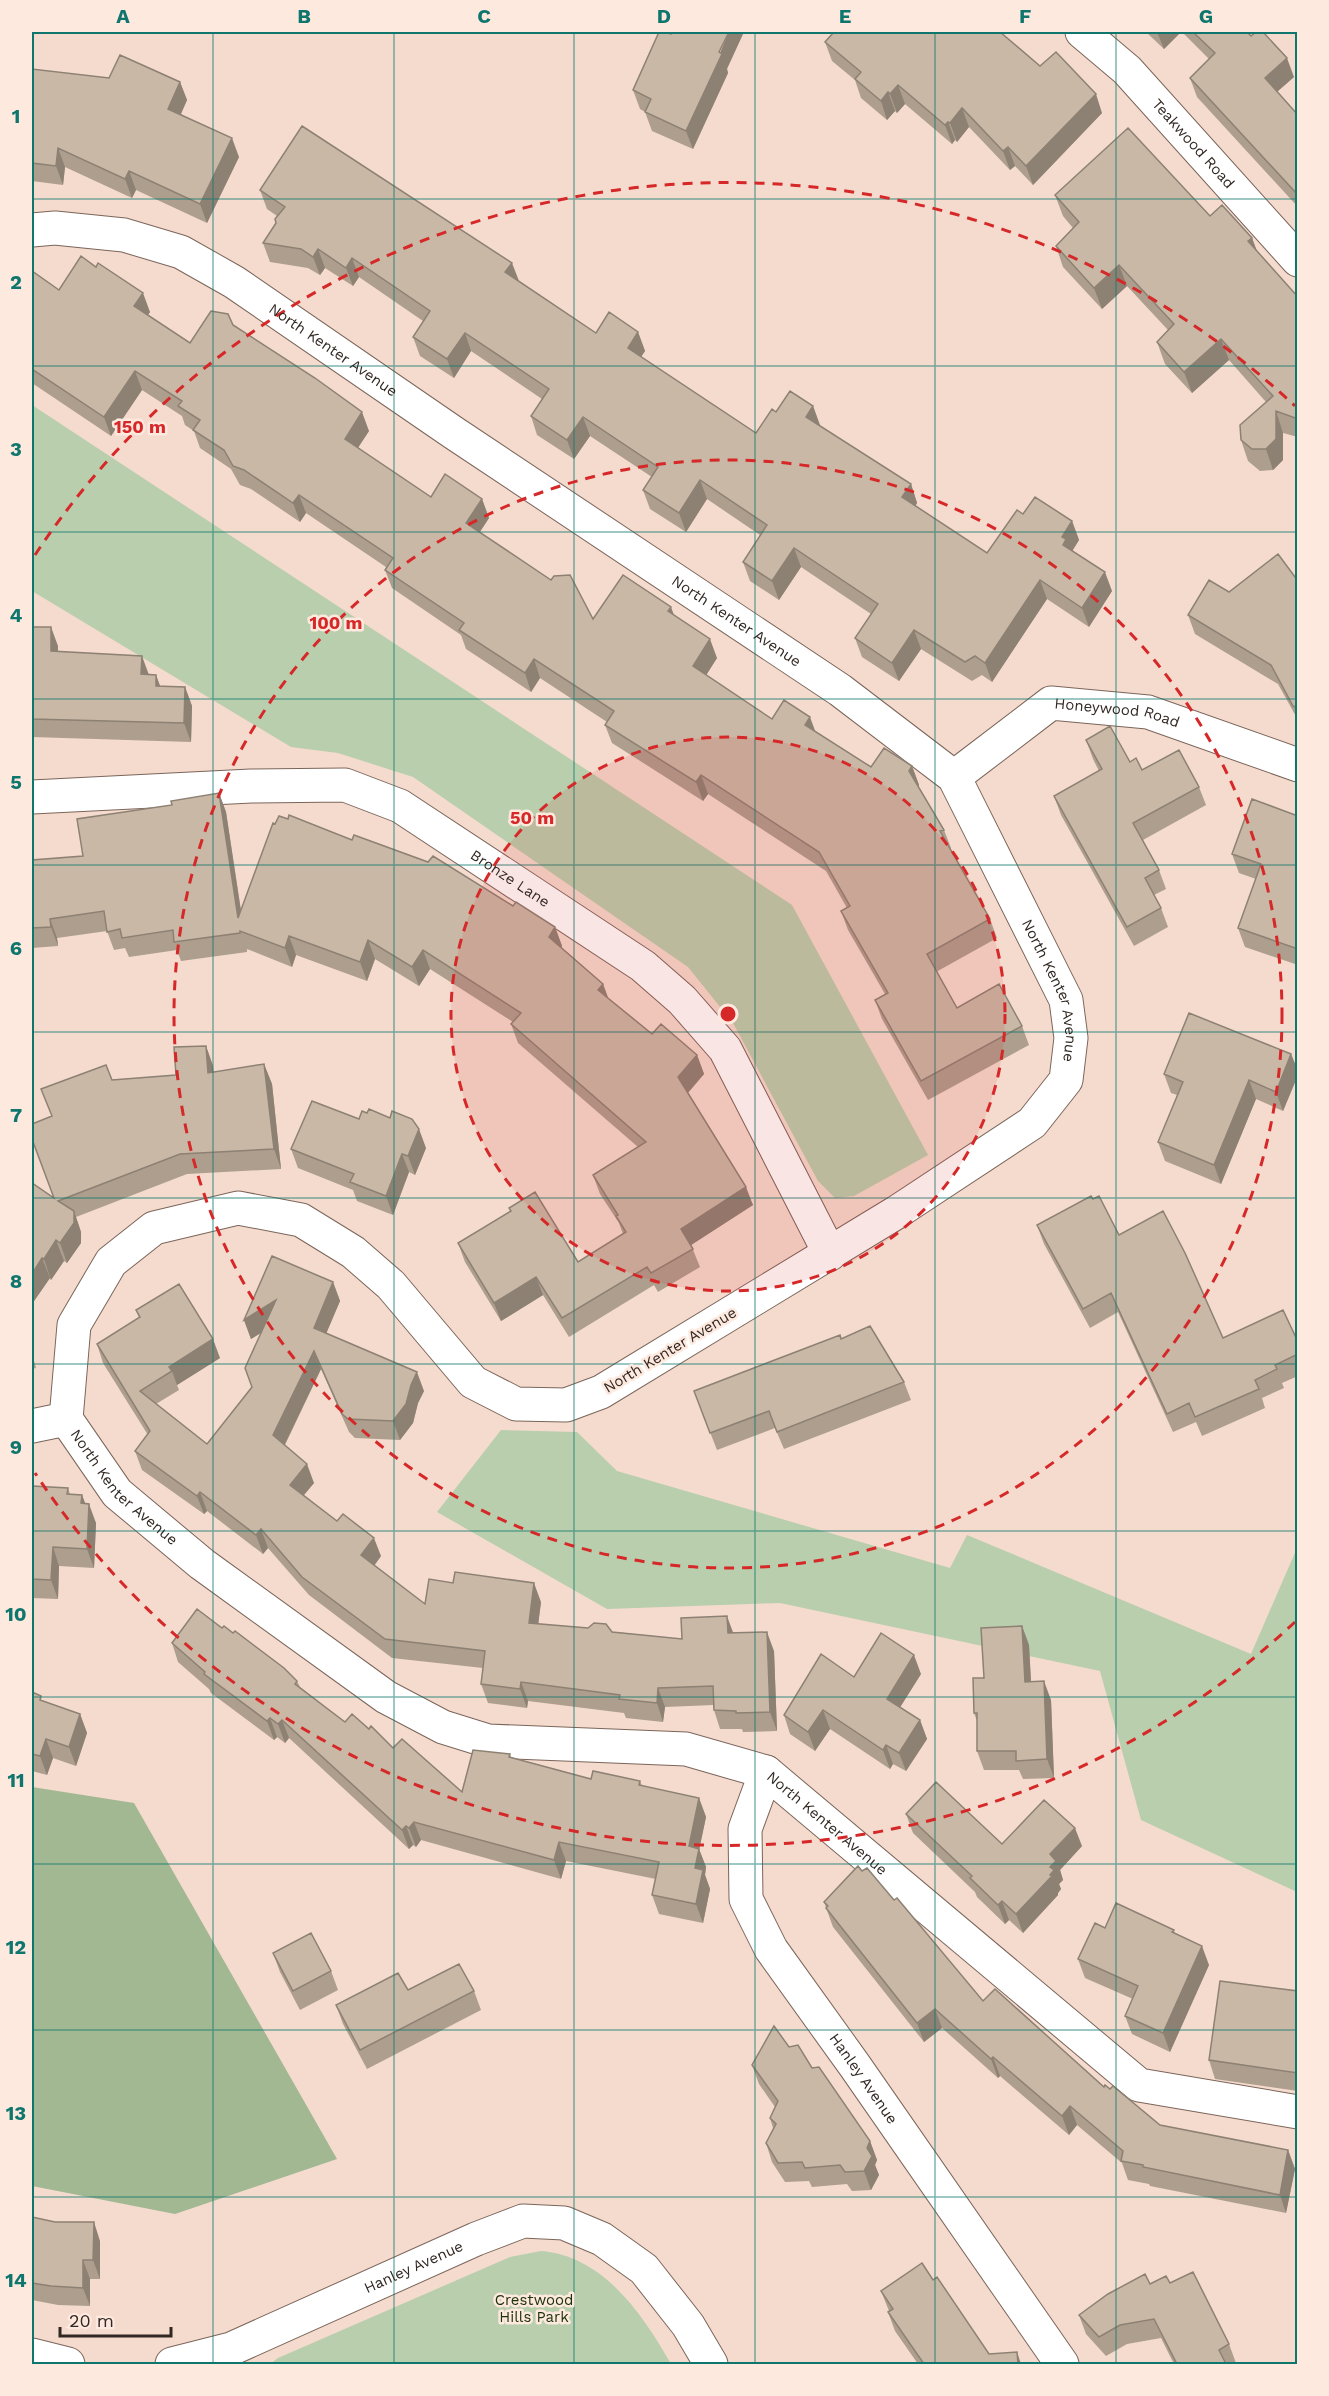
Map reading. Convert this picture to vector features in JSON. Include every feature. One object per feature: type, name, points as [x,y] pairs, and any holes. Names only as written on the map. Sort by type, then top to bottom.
[{"type":"street","name":"Teakwood Road","points":[[1082,32],[1127,70],[1298,260]]},
{"type":"street","name":"North Kenter Avenue","points":[[32,230],[55,228],[124,235],[182,252],[234,282],[444,426],[840,690],[954,777],[1066,1000],[1071,1038],[1066,1080],[1032,1123],[830,1254],[601,1392],[566,1405],[516,1404],[472,1382],[390,1286],[353,1252],[301,1220],[238,1208],[154,1228],[111,1262],[74,1325],[66,1419],[117,1493],[202,1564],[386,1697],[443,1727],[488,1741],[686,1749],[766,1772],[1139,2085],[1298,2112]]},
{"type":"street","name":"Honeywood Road","points":[[954,777],[1051,703],[1148,712],[1298,765]]},
{"type":"street","name":"Bronze Lane","points":[[32,797],[251,786],[345,785],[400,806],[643,966],[682,1000],[725,1049],[830,1254]]},
{"type":"street","points":[[32,1426],[66,1419]]},
{"type":"street","name":"Hanley Avenue","points":[[766,1772],[744,1829],[746,1899],[771,1949],[1062,2364]]},
{"type":"street","name":"Hanley Avenue","points":[[172,2364],[231,2349],[465,2244],[523,2221],[564,2223],[602,2239],[644,2269],[687,2325],[711,2364]]},
{"type":"street","points":[[32,2355],[68,2364]]},
{"type":"green space","points":[[32,405],[792,905],[928,1155],[854,1196],[835,1198],[818,1181],[733,1023],[688,967],[413,777],[338,753],[291,747],[32,591]]},
{"type":"green space","points":[[501,1430],[577,1432],[617,1471],[950,1568],[967,1535],[1251,1654],[1297,1548],[1297,1892],[1141,1820],[1100,1671],[780,1603],[607,1609],[437,1512]]},
{"type":"green space","points":[[32,1787],[134,1803],[337,2159],[175,2214],[32,2186]]},
{"type":"green space","name":"Crestwood Hills Park","points":[[541,2251],[564,2255],[602,2276],[634,2308],[671,2364],[270,2364],[278,2358],[510,2257]]},
{"type":"building","points":[[659,32],[671,34],[672,32],[729,32],[719,52],[722,54],[686,131],[645,112],[651,99],[633,90]]},
{"type":"building","points":[[834,32],[1000,32],[1040,66],[1056,52],[1096,94],[1026,166],[1008,147],[1003,151],[962,108],[950,123],[945,125],[898,85],[881,101],[855,79],[861,72],[825,42]]},
{"type":"building","points":[[1193,32],[1247,32],[1251,36],[1256,32],[1263,32],[1287,58],[1265,78],[1298,115],[1298,195],[1190,78],[1215,53]]},
{"type":"building","points":[[120,55],[180,82],[168,109],[232,138],[200,204],[129,171],[125,179],[58,148],[56,166],[32,163],[32,69],[109,78]]},
{"type":"building","points":[[302,126],[512,263],[505,272],[596,333],[609,312],[638,332],[628,348],[756,433],[772,409],[776,412],[790,391],[813,406],[806,417],[911,484],[902,497],[987,553],[1017,510],[1023,514],[1035,497],[1072,521],[1062,537],[1066,539],[1063,545],[1105,572],[1082,608],[1040,580],[985,663],[975,656],[965,662],[914,630],[892,663],[855,638],[878,604],[794,548],[772,581],[743,562],[767,525],[700,480],[679,513],[643,490],[658,467],[583,417],[567,440],[531,416],[549,389],[465,333],[447,359],[413,337],[430,311],[352,258],[346,268],[318,249],[313,257],[301,249],[263,243],[276,223],[275,219],[285,207],[260,190]]},
{"type":"building","points":[[1128,128],[1210,216],[1222,205],[1252,238],[1248,241],[1298,297],[1298,419],[1276,411],[1276,439],[1266,449],[1252,449],[1241,440],[1240,425],[1273,396],[1221,339],[1184,372],[1157,342],[1174,324],[1119,265],[1094,288],[1056,246],[1079,222],[1055,195]]},
{"type":"building","points":[[81,256],[96,267],[98,263],[143,293],[134,306],[190,343],[211,311],[228,314],[233,325],[315,378],[362,412],[345,439],[431,497],[445,474],[482,499],[466,523],[551,580],[554,576],[570,575],[593,619],[623,575],[671,607],[668,611],[710,639],[693,666],[772,719],[784,700],[810,717],[805,725],[871,767],[884,748],[912,766],[909,771],[944,830],[940,831],[990,919],[927,954],[957,1008],[999,984],[1022,1026],[921,1081],[875,1000],[888,993],[841,911],[850,906],[819,852],[701,775],[696,782],[605,725],[614,711],[534,659],[525,673],[459,630],[464,623],[385,570],[393,558],[299,495],[293,503],[244,470],[233,466],[224,450],[193,430],[200,420],[178,406],[182,401],[135,371],[104,417],[32,369],[32,271],[59,290]]},
{"type":"building","points":[[1278,554],[1298,581],[1298,708],[1293,706],[1271,665],[1188,615],[1209,580],[1229,592]]},
{"type":"building","points":[[32,627],[51,627],[51,651],[142,656],[141,674],[156,675],[156,686],[185,687],[184,723],[32,719]]},
{"type":"building","points":[[1110,726],[1130,762],[1136,758],[1142,770],[1179,750],[1199,787],[1133,823],[1159,870],[1145,878],[1161,908],[1127,927],[1054,796],[1102,769],[1086,740]]},
{"type":"building","points":[[219,793],[238,918],[273,823],[275,824],[279,816],[288,819],[289,815],[352,840],[354,835],[428,862],[433,856],[513,906],[516,902],[555,927],[549,937],[603,984],[598,990],[652,1034],[661,1024],[697,1055],[678,1077],[746,1187],[681,1229],[693,1249],[651,1273],[647,1267],[562,1318],[536,1277],[494,1303],[458,1243],[511,1211],[509,1208],[535,1192],[578,1262],[626,1232],[593,1175],[646,1142],[511,1024],[521,1013],[423,950],[412,967],[368,940],[360,962],[289,936],[285,948],[240,931],[240,933],[174,942],[173,930],[122,938],[120,929],[107,932],[104,911],[50,919],[51,927],[32,928],[32,860],[83,856],[77,819],[172,805],[171,801]]},
{"type":"building","points":[[1252,799],[1298,816],[1298,949],[1238,928],[1261,864],[1232,854]]},
{"type":"building","points":[[1189,1013],[1291,1054],[1276,1092],[1249,1080],[1214,1165],[1158,1142],[1183,1082],[1164,1074]]},
{"type":"building","points":[[206,1046],[208,1073],[264,1064],[274,1149],[180,1154],[58,1201],[74,1211],[74,1223],[60,1243],[56,1240],[32,1274],[32,1183],[54,1198],[32,1139],[32,1124],[52,1116],[41,1089],[106,1065],[112,1080],[176,1075],[174,1047]]},
{"type":"building","points":[[312,1101],[359,1119],[362,1111],[367,1113],[369,1109],[390,1118],[392,1111],[412,1119],[419,1129],[408,1156],[402,1154],[386,1196],[350,1182],[354,1174],[291,1149]]},
{"type":"building","points":[[1091,1196],[1093,1199],[1099,1196],[1119,1235],[1163,1211],[1185,1253],[1223,1338],[1283,1310],[1298,1342],[1298,1354],[1275,1365],[1277,1369],[1255,1380],[1259,1389],[1195,1417],[1189,1403],[1167,1414],[1111,1293],[1083,1309],[1037,1225]]},
{"type":"building","points":[[272,1256],[333,1282],[314,1328],[417,1372],[406,1404],[393,1421],[348,1419],[342,1414],[314,1351],[273,1435],[307,1464],[290,1485],[337,1521],[343,1514],[374,1538],[361,1555],[425,1604],[429,1579],[453,1583],[455,1572],[534,1583],[529,1623],[588,1628],[594,1623],[606,1624],[612,1632],[682,1639],[681,1618],[727,1616],[728,1633],[767,1632],[770,1712],[736,1713],[736,1711],[714,1710],[713,1686],[658,1688],[657,1703],[619,1699],[620,1695],[521,1682],[520,1689],[481,1684],[485,1651],[385,1639],[302,1577],[261,1529],[256,1535],[200,1492],[197,1496],[135,1451],[150,1431],[97,1344],[140,1317],[136,1310],[179,1284],[213,1339],[169,1367],[172,1371],[140,1391],[207,1444],[252,1387],[245,1368],[276,1300],[244,1320]]},
{"type":"building","points":[[870,1326],[904,1382],[777,1432],[769,1411],[710,1433],[694,1391],[840,1335],[841,1339]]},
{"type":"building","points":[[32,1486],[68,1488],[67,1494],[82,1495],[81,1503],[89,1504],[87,1549],[53,1547],[51,1580],[32,1579]]},
{"type":"building","points":[[197,1609],[222,1628],[224,1626],[233,1633],[235,1631],[284,1668],[297,1681],[295,1684],[345,1722],[352,1714],[369,1729],[371,1726],[393,1748],[402,1739],[462,1792],[473,1750],[510,1754],[509,1757],[591,1779],[593,1771],[640,1781],[639,1785],[699,1798],[689,1846],[699,1849],[695,1868],[703,1870],[696,1904],[652,1895],[659,1862],[559,1842],[554,1860],[414,1822],[409,1828],[406,1826],[402,1830],[282,1720],[278,1724],[270,1718],[267,1721],[204,1674],[205,1672],[172,1643]]},
{"type":"building","points":[[1022,1626],[1025,1682],[1044,1681],[1047,1759],[1016,1761],[1016,1751],[977,1751],[977,1713],[974,1713],[973,1678],[984,1678],[981,1628]]},
{"type":"building","points":[[881,1633],[914,1655],[887,1699],[920,1720],[899,1753],[886,1745],[883,1750],[823,1710],[808,1732],[784,1715],[821,1654],[854,1677]]},
{"type":"building","points":[[32,1692],[41,1696],[40,1700],[80,1714],[69,1747],[46,1739],[40,1756],[32,1754]]},
{"type":"building","points":[[936,1782],[1002,1844],[1044,1800],[1075,1828],[1050,1854],[1056,1861],[1050,1867],[1054,1870],[1050,1875],[1052,1876],[1016,1914],[1002,1901],[998,1905],[970,1878],[972,1876],[906,1814]]},
{"type":"building","points":[[858,1866],[862,1871],[867,1868],[894,1900],[897,1898],[983,2001],[995,1989],[1104,2087],[1105,2085],[1110,2089],[1113,2086],[1160,2125],[1288,2150],[1280,2195],[1121,2161],[1123,2151],[1070,2106],[1062,2116],[993,2057],[991,2059],[935,2009],[917,2023],[826,1908],[828,1906],[824,1902]]},
{"type":"building","points":[[1116,1903],[1202,1946],[1163,2033],[1125,2016],[1138,1986],[1078,1959],[1095,1923],[1105,1928]]},
{"type":"building","points":[[311,1933],[331,1971],[293,1991],[273,1953]]},
{"type":"building","points":[[459,1964],[474,1991],[360,2050],[336,2005],[398,1973],[408,1990]]},
{"type":"building","points":[[1220,1981],[1298,1991],[1298,2073],[1209,2060]]},
{"type":"building","points":[[774,2026],[789,2047],[798,2045],[812,2068],[819,2067],[870,2141],[867,2148],[872,2156],[864,2171],[845,2172],[840,2165],[805,2168],[802,2162],[778,2163],[766,2143],[776,2124],[770,2118],[778,2101],[752,2065]]},
{"type":"building","points":[[32,2217],[55,2222],[94,2222],[93,2260],[83,2260],[83,2288],[32,2283]]},
{"type":"building","points":[[922,2263],[933,2280],[937,2277],[989,2354],[1017,2352],[1018,2364],[924,2364],[888,2312],[893,2309],[881,2291]]},
{"type":"building","points":[[1193,2272],[1229,2344],[1219,2350],[1226,2364],[1177,2364],[1154,2319],[1120,2325],[1099,2337],[1079,2315],[1108,2294],[1145,2274],[1150,2284],[1166,2276],[1170,2283]]}]
